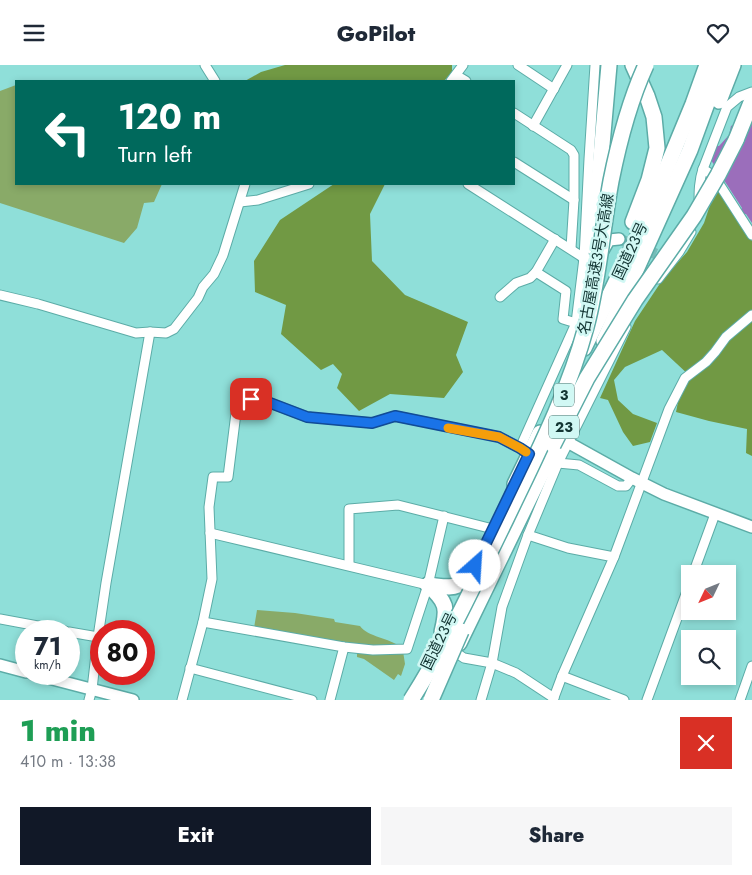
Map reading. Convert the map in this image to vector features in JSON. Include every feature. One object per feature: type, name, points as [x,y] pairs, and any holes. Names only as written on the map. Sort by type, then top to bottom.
[{"type":"highway","points":[[586,338],[582,319],[593,247],[604,86],[603,65]]},
{"type":"highway","points":[[604,86],[609,65]]},
{"type":"highway","points":[[586,338],[649,180],[657,148],[654,117],[633,65]]},
{"type":"highway","name":"名古屋高速3号大高線","points":[[411,700],[456,621],[540,448],[567,388],[586,338],[611,181],[621,134],[646,65]]},
{"type":"highway","name":"国道23号","points":[[411,700],[493,529],[525,451],[640,232],[693,104],[706,65]]},
{"type":"highway","name":"国道23号","points":[[430,700],[571,412],[690,150],[721,65]]},
{"type":"highway","points":[[690,150],[706,133],[733,65]]},
{"type":"highway","name":"名古屋高速3号大高線","points":[[430,700],[464,625],[568,412],[635,300],[694,216],[736,140],[752,100]]},
{"type":"highway","points":[[736,140],[752,109]]},
{"type":"highway","points":[[428,585],[456,587],[465,582],[475,566]]},
{"type":"highway","points":[[428,585],[444,602],[446,615],[442,633]]},
{"type":"street","points":[[205,65],[214,80]]},
{"type":"street","points":[[454,78],[463,65]]},
{"type":"street","points":[[518,65],[554,89]]},
{"type":"street","points":[[533,126],[567,65]]},
{"type":"street","points":[[182,700],[203,622],[212,579],[209,507],[213,477],[228,477],[238,397],[265,401],[307,417],[372,423],[395,416],[499,437],[525,451],[576,323],[584,258],[595,65]]},
{"type":"street","points":[[481,700],[492,663],[502,607],[528,535],[558,463],[637,308],[671,263],[695,226],[699,216],[700,179],[727,107],[739,97],[752,92]]},
{"type":"street","points":[[515,114],[571,150],[574,155],[571,248]]},
{"type":"street","points":[[515,163],[574,200]]},
{"type":"street","points":[[703,169],[714,176],[752,235]]},
{"type":"street","points":[[0,295],[38,304],[136,333],[166,333],[174,329],[214,274],[223,255],[245,185]]},
{"type":"street","points":[[240,202],[258,200],[306,185]]},
{"type":"street","points":[[470,185],[595,265],[609,239],[619,239]]},
{"type":"street","points":[[500,297],[516,283],[530,278],[536,272],[556,239]]},
{"type":"street","points":[[656,254],[671,263]]},
{"type":"street","points":[[536,272],[566,291],[563,319],[576,323]]},
{"type":"street","points":[[455,652],[464,658],[492,663],[516,673],[553,699],[614,557],[637,480],[685,378],[706,362],[726,337],[752,315]]},
{"type":"street","points":[[101,620],[150,332]]},
{"type":"street","points":[[569,443],[664,494],[752,527]]},
{"type":"street","points":[[558,463],[579,465],[618,486],[626,486],[637,480]]},
{"type":"street","points":[[349,565],[349,509],[398,505],[493,529]]},
{"type":"street","points":[[696,565],[715,514]]},
{"type":"street","points":[[203,622],[344,647],[373,650],[407,649],[428,585],[444,516]]},
{"type":"street","points":[[210,533],[428,585]]},
{"type":"street","points":[[528,535],[568,548],[614,557]]},
{"type":"street","points":[[647,700],[681,607]]},
{"type":"street","points":[[0,619],[15,622]]},
{"type":"street","points":[[330,700],[344,647]]},
{"type":"street","points":[[0,665],[15,669]]},
{"type":"street","points":[[740,700],[752,666]]},
{"type":"street","points":[[190,668],[312,700]]},
{"type":"street","points":[[562,676],[624,700]]},
{"type":"street","points":[[64,685],[90,694],[133,700]]},
{"type":"green space","points":[[285,65],[452,65],[452,72],[445,80],[247,80],[261,72]]},
{"type":"green space","points":[[15,85],[15,185],[162,185],[154,202],[144,203],[137,228],[124,243],[0,203],[0,91]]},
{"type":"green space","points":[[332,185],[384,185],[370,214],[372,261],[405,295],[468,322],[456,355],[463,372],[444,398],[390,394],[359,411],[337,388],[342,374],[333,364],[321,370],[281,334],[286,305],[255,292],[254,261],[280,220]]},
{"type":"green space","points":[[719,190],[752,241],[752,456],[746,453],[747,429],[676,412],[679,397],[691,377],[662,350],[625,367],[614,380],[618,400],[633,414],[657,423],[650,442],[633,446],[623,432],[608,400],[600,398],[635,321],[663,279],[687,252],[704,223],[710,205]]},
{"type":"green space","points":[[257,610],[334,619],[335,622],[360,626],[368,633],[391,641],[401,647],[373,648],[254,628]]},
{"type":"green space","points":[[357,651],[403,651],[405,664],[401,676],[398,674],[394,680],[364,659],[357,657]]},
{"type":"shaded area","points":[[752,113],[752,223],[746,214],[740,211],[742,208],[711,160],[716,146],[719,146],[729,135],[731,126]]},
{"type":"tunnel","points":[[619,239],[656,254]]},
{"type":"slow traffic","points":[[448,428],[499,437],[526,452]]},
{"type":"route","points":[[251,399],[265,401],[307,417],[372,423],[395,416],[499,437],[529,454],[475,566]]}]
